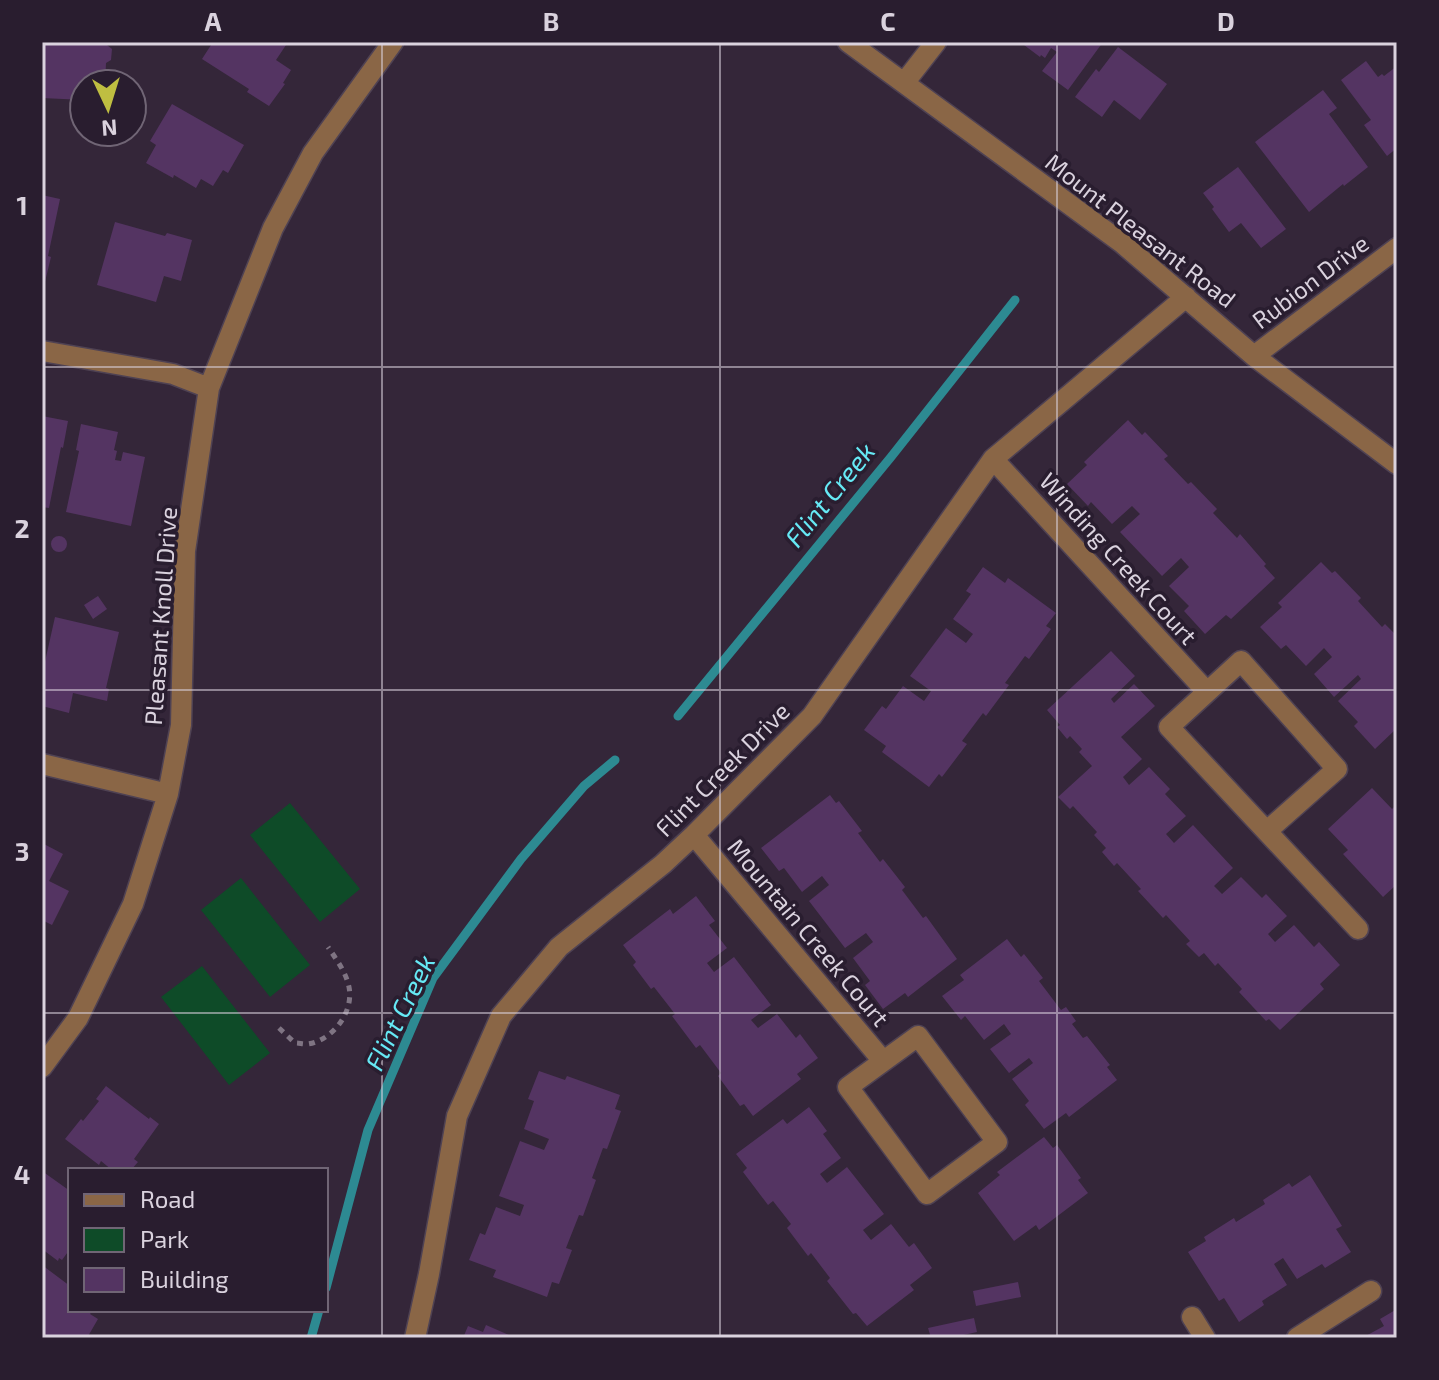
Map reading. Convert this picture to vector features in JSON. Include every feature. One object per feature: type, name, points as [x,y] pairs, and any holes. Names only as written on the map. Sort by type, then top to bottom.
[{"type":"street","name":"Pleasant Knoll Drive","points":[[42,1067],[78,1018],[133,904],[168,794],[181,725],[185,551],[209,388],[273,228],[313,153],[393,42]]},
{"type":"street","name":"Mount Pleasant Road","points":[[848,42],[1122,243],[1254,356],[1397,464]]},
{"type":"street","points":[[904,83],[936,42]]},
{"type":"street","name":"Rubion Drive","points":[[1254,356],[1397,248]]},
{"type":"street","name":"Flint Creek Drive","points":[[415,1338],[457,1116],[501,1016],[559,947],[663,864],[812,716],[993,459],[1186,297]]},
{"type":"street","points":[[42,351],[173,374],[209,388]]},
{"type":"street","name":"Winding Creek Court","points":[[993,459],[1207,692]]},
{"type":"street","points":[[1267,831],[1337,769],[1241,661],[1169,727],[1358,929]]},
{"type":"street","points":[[42,764],[168,794]]},
{"type":"street","name":"Mountain Creek Court","points":[[694,835],[883,1061]]},
{"type":"street","name":"Mountain Creek Court","points":[[918,1036],[997,1142],[927,1194],[848,1087],[883,1061],[918,1036]]},
{"type":"street","points":[[1306,1336],[1371,1291]]},
{"type":"street","points":[[1192,1317],[1205,1338]]},
{"type":"path","points":[[279,1028],[295,1043],[308,1044],[336,1028],[345,1015],[350,1003],[349,987],[344,970],[328,947]]},
{"type":"green space","points":[[290,803],[360,889],[320,922],[250,835]]},
{"type":"green space","points":[[241,878],[310,965],[270,997],[201,910]]},
{"type":"green space","points":[[202,966],[270,1053],[229,1085],[161,997]]},
{"type":"building","points":[[42,42],[107,42],[112,49],[111,60],[106,63],[106,68],[68,68],[68,99],[42,98]]},
{"type":"building","points":[[213,42],[288,42],[276,60],[291,70],[269,106],[247,92],[249,89],[202,59]]},
{"type":"building","points":[[1020,42],[1103,42],[1068,90],[1042,71],[1057,52],[1051,48],[1045,58],[1040,57]]},
{"type":"building","points":[[1118,47],[1167,84],[1140,120],[1114,100],[1102,117],[1075,97]]},
{"type":"building","points":[[1366,61],[1378,77],[1397,66],[1397,148],[1387,156],[1364,125],[1371,120],[1341,80]]},
{"type":"building","points":[[1323,90],[1337,108],[1329,114],[1368,167],[1309,212],[1255,142]]},
{"type":"building","points":[[172,104],[244,145],[228,173],[223,170],[213,186],[201,179],[196,188],[146,163],[156,145],[150,141]]},
{"type":"building","points":[[1238,167],[1286,229],[1261,248],[1241,223],[1229,232],[1203,193]]},
{"type":"building","points":[[42,195],[60,199],[43,290]]},
{"type":"building","points":[[115,222],[192,240],[181,281],[164,276],[156,302],[97,285]]},
{"type":"building","points":[[42,416],[68,421],[49,508],[42,507]]},
{"type":"building","points":[[1128,420],[1142,435],[1145,432],[1168,456],[1164,459],[1217,509],[1213,513],[1237,538],[1240,534],[1275,578],[1231,619],[1226,615],[1205,634],[1184,611],[1189,606],[1169,586],[1189,567],[1181,558],[1162,576],[1120,532],[1140,514],[1132,506],[1112,524],[1091,502],[1088,506],[1067,484],[1087,465],[1084,462]]},
{"type":"building","points":[[81,424],[118,432],[115,460],[121,461],[123,452],[145,457],[131,526],[66,512],[79,451],[76,450]]},
{"type":"building","points":[[59,536],[65,538],[65,550],[59,552],[53,550],[51,544],[53,538]]},
{"type":"building","points":[[1321,562],[1332,573],[1335,571],[1361,598],[1358,601],[1382,627],[1385,624],[1397,636],[1394,640],[1397,644],[1397,732],[1395,730],[1375,749],[1354,726],[1358,722],[1338,701],[1361,679],[1358,675],[1334,697],[1314,674],[1332,657],[1324,648],[1306,666],[1286,645],[1281,649],[1260,627],[1282,607],[1278,603]]},
{"type":"building","points":[[983,567],[1005,583],[1008,578],[1056,613],[1046,626],[1051,629],[1029,659],[1025,656],[1005,683],[1009,685],[962,741],[967,744],[942,777],[939,774],[929,787],[882,752],[886,746],[864,730],[882,706],[886,709],[903,686],[924,701],[931,691],[910,676],[946,628],[966,643],[973,634],[953,619],[971,594],[966,591]]},
{"type":"building","points":[[98,596],[107,609],[93,619],[84,605]]},
{"type":"building","points":[[55,617],[119,632],[106,688],[109,689],[107,701],[73,693],[69,713],[42,706],[42,675]]},
{"type":"building","points":[[1111,651],[1135,676],[1111,699],[1114,703],[1134,684],[1155,706],[1121,737],[1142,759],[1123,777],[1129,785],[1149,767],[1170,789],[1165,794],[1186,816],[1166,834],[1174,843],[1193,825],[1233,868],[1214,886],[1222,894],[1241,877],[1262,898],[1266,894],[1287,916],[1268,934],[1275,942],[1294,925],[1314,947],[1319,942],[1340,965],[1320,984],[1324,989],[1280,1030],[1269,1019],[1266,1021],[1239,992],[1242,989],[1218,963],[1215,966],[1204,953],[1199,957],[1186,944],[1190,941],[1166,915],[1163,918],[1117,863],[1114,866],[1102,852],[1106,848],[1094,835],[1097,832],[1073,806],[1070,809],[1058,797],[1092,766],[1079,752],[1082,749],[1070,736],[1067,739],[1057,727],[1060,725],[1047,710]]},
{"type":"building","points":[[1372,788],[1392,809],[1397,804],[1397,889],[1395,886],[1383,897],[1343,854],[1348,850],[1328,829]]},
{"type":"building","points":[[830,795],[836,803],[839,801],[862,831],[858,833],[880,862],[883,859],[905,887],[902,890],[923,918],[926,916],[957,959],[908,997],[905,993],[883,1009],[865,985],[870,981],[853,958],[873,942],[866,933],[845,948],[809,901],[829,885],[822,876],[802,892],[784,868],[779,871],[761,848]]},
{"type":"building","points":[[42,843],[63,854],[49,881],[69,891],[52,925],[42,920]]},
{"type":"building","points":[[696,896],[715,921],[709,925],[727,948],[707,963],[714,972],[734,957],[771,1005],[751,1020],[758,1028],[777,1014],[796,1038],[800,1034],[818,1058],[797,1074],[801,1079],[753,1116],[744,1104],[740,1106],[700,1045],[696,1048],[672,1016],[675,1014],[654,987],[651,989],[623,945],[670,909],[673,914]]},
{"type":"building","points":[[1007,939],[1043,978],[1039,981],[1061,1010],[1066,1007],[1076,1021],[1072,1024],[1083,1038],[1087,1036],[1110,1065],[1107,1067],[1117,1080],[1069,1117],[1066,1113],[1044,1129],[1025,1105],[1029,1101],[1012,1079],[1033,1063],[1029,1058],[1009,1073],[990,1049],[1011,1034],[1004,1024],[984,1040],[965,1016],[961,1020],[942,996],[964,980],[960,975]]},
{"type":"building","points":[[539,1071],[565,1080],[567,1076],[620,1095],[615,1109],[621,1111],[592,1178],[596,1180],[583,1216],[579,1215],[566,1248],[572,1250],[559,1284],[552,1282],[547,1297],[493,1277],[496,1270],[469,1260],[480,1233],[485,1235],[496,1207],[520,1216],[524,1205],[499,1196],[520,1141],[544,1150],[549,1139],[524,1129],[534,1101],[528,1099]]},
{"type":"building","points":[[106,1086],[159,1124],[134,1159],[138,1162],[133,1168],[110,1168],[101,1161],[99,1165],[65,1139],[99,1101],[96,1099]]},
{"type":"building","points":[[809,1107],[827,1131],[823,1134],[841,1158],[820,1174],[827,1183],[847,1167],[884,1214],[863,1230],[871,1240],[891,1224],[909,1247],[914,1243],[932,1268],[910,1285],[914,1290],[867,1326],[856,1313],[853,1314],[827,1281],[830,1278],[811,1253],[808,1256],[787,1228],[791,1224],[773,1201],[768,1205],[743,1172],[747,1168],[736,1154],[783,1119],[787,1124]]},
{"type":"building","points":[[1044,1137],[1053,1148],[1057,1145],[1088,1193],[1039,1230],[1036,1225],[1014,1241],[978,1193],[1000,1175],[997,1172]]},
{"type":"building","points":[[42,1171],[68,1190],[68,1252],[58,1261],[42,1249]]},
{"type":"building","points":[[1310,1175],[1342,1226],[1336,1229],[1351,1252],[1325,1268],[1322,1264],[1297,1279],[1283,1258],[1274,1264],[1287,1285],[1262,1301],[1264,1305],[1239,1322],[1224,1298],[1219,1301],[1188,1252],[1206,1241],[1204,1237],[1234,1218],[1236,1222],[1265,1204],[1263,1200],[1289,1183],[1292,1187]]},
{"type":"building","points":[[42,1265],[68,1284],[68,1312],[92,1312],[90,1314],[98,1319],[87,1338],[42,1338],[42,1316],[45,1312],[42,1310]]},
{"type":"building","points":[[1018,1282],[1021,1297],[976,1306],[973,1291]]},
{"type":"building","points":[[1397,1309],[1397,1338],[1362,1338],[1384,1326],[1380,1319]]},
{"type":"building","points":[[974,1318],[977,1332],[950,1338],[931,1338],[928,1328]]},
{"type":"building","points":[[486,1325],[516,1338],[463,1338],[468,1326],[483,1332]]},
{"type":"waterway","name":"Flint Creek","points":[[678,716],[891,457],[1015,300]]},
{"type":"waterway","name":"Flint Creek","points":[[328,1280],[368,1130],[433,978],[521,859],[584,786],[615,760]]},
{"type":"waterway","name":"Flint Creek","points":[[311,1338],[318,1312]]}]
